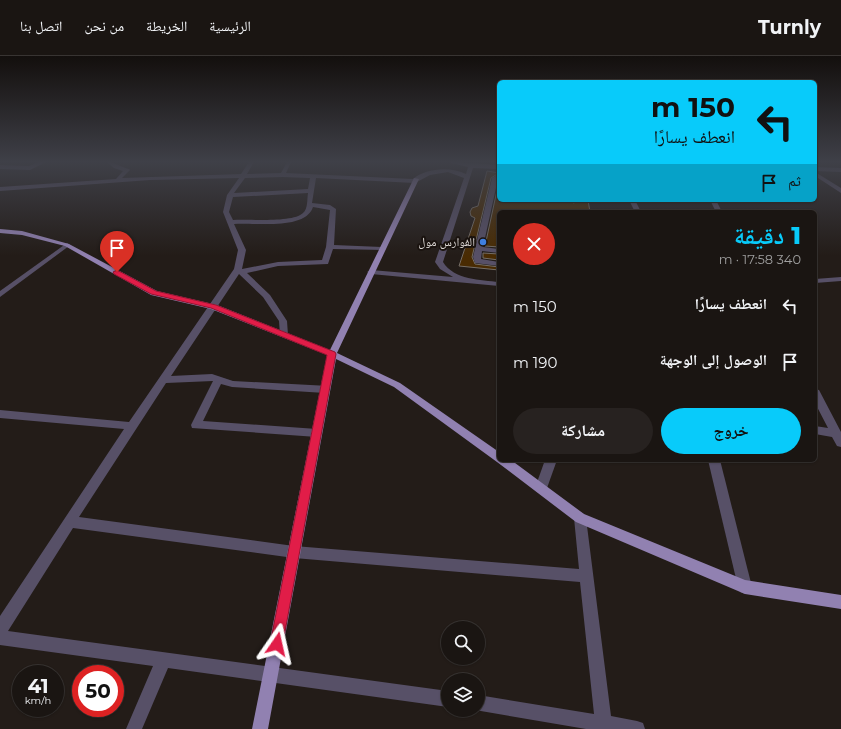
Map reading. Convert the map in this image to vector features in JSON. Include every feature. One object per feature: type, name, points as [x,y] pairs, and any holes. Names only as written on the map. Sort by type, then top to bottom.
[{"type":"main road","points":[[260,729],[332,354],[409,193]]},
{"type":"main road","points":[[0,231],[22,233],[67,246],[154,293],[214,307],[332,354],[397,386],[497,457]]},
{"type":"main road","points":[[505,462],[580,518],[745,587],[841,603]]},
{"type":"street","points":[[0,629],[132,426],[240,271],[242,250],[226,212],[230,195],[262,193]]},
{"type":"street","points":[[230,222],[301,218],[307,214],[310,205],[311,193]]},
{"type":"street","points":[[462,193],[439,262],[440,266],[464,280]]},
{"type":"street","points":[[491,193],[477,257],[478,261],[497,264]]},
{"type":"street","points":[[240,271],[273,264],[325,262],[330,247],[333,209],[330,207],[310,205]]},
{"type":"street","points":[[0,296],[67,246]]},
{"type":"street","points":[[330,247],[382,249]]},
{"type":"street","points":[[479,249],[497,251]]},
{"type":"street","points":[[240,271],[266,295],[284,321],[284,335]]},
{"type":"street","points":[[371,272],[497,284]]},
{"type":"street","points":[[817,281],[841,279]]},
{"type":"street","points":[[164,380],[212,377],[232,384],[325,389]]},
{"type":"street","points":[[219,380],[196,424],[316,433]]},
{"type":"street","points":[[817,397],[841,443]]},
{"type":"street","points":[[0,414],[132,426]]},
{"type":"street","points":[[817,430],[836,433]]},
{"type":"street","points":[[541,488],[550,462]]},
{"type":"street","points":[[714,462],[745,587]]},
{"type":"street","points":[[580,518],[603,726]]},
{"type":"street","points":[[70,522],[294,552],[586,576]]},
{"type":"street","points":[[0,637],[441,698]]},
{"type":"street","points":[[134,729],[164,659]]},
{"type":"street","points":[[485,704],[603,726],[637,729]]},
{"type":"building","points":[[481,193],[487,193],[472,257],[475,264],[497,267],[497,270],[459,266],[475,218],[471,216],[470,212],[472,208],[478,206]]},
{"type":"building","points":[[496,193],[497,202],[588,202],[590,210],[497,210],[497,247],[485,246]]},
{"type":"building","points":[[483,253],[497,254],[497,260],[483,258]]},
{"type":"place","name":"الفوارس مول","points":[[483,242]]},
{"type":"route","points":[[117,272],[154,293],[214,307],[332,354],[277,644]]}]
